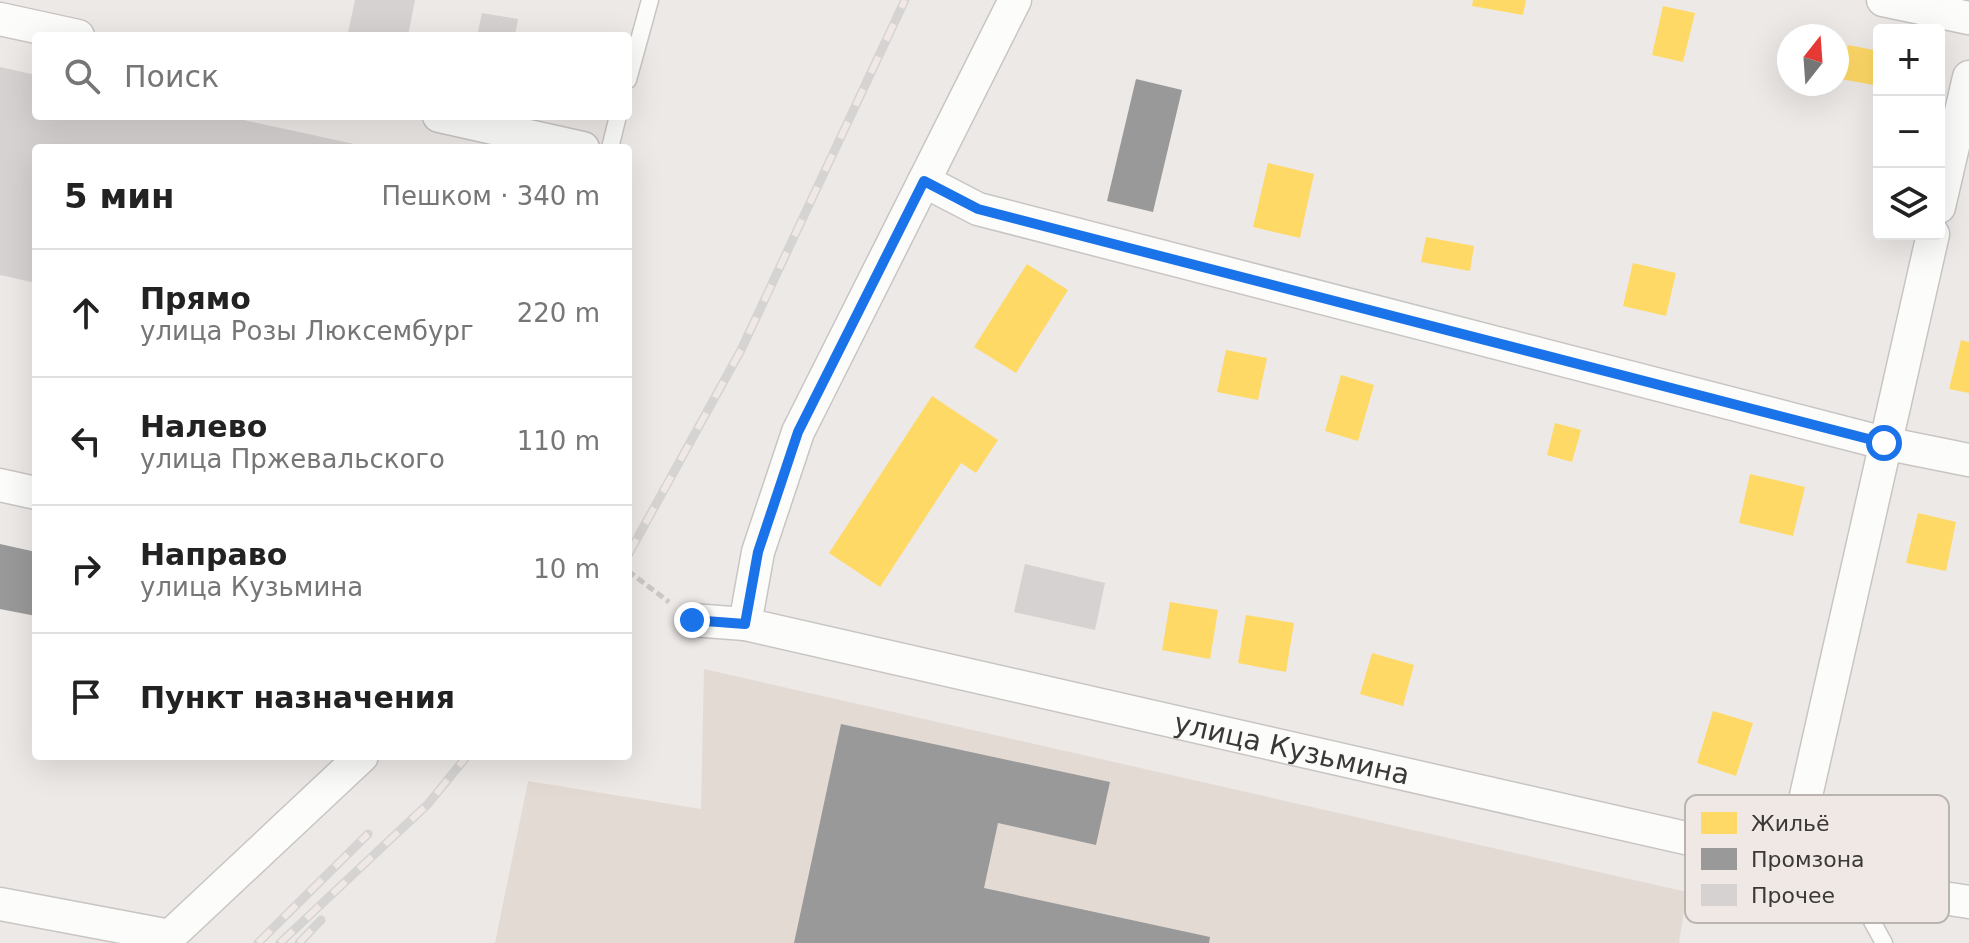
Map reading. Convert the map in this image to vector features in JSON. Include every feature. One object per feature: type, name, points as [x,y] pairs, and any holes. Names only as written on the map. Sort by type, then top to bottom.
[{"type":"street","points":[[745,624],[758,552],[798,432],[1015,0]]},
{"type":"street","points":[[1883,0],[1969,18]]},
{"type":"street","points":[[0,19],[60,32]]},
{"type":"street","points":[[1945,181],[1969,77]]},
{"type":"street","points":[[457,120],[565,144]]},
{"type":"street","points":[[924,181],[978,209],[1884,443],[1969,460]]},
{"type":"street","points":[[1806,795],[1932,240]]},
{"type":"street","points":[[0,485],[32,492]]},
{"type":"street","name":"улица Кузьмина","points":[[692,620],[745,624],[1685,838]]},
{"type":"street","points":[[0,904],[170,936],[358,760]]},
{"type":"street","name":"улица Кузьмина","points":[[1949,899],[1969,902]]},
{"type":"lane","points":[[632,65],[650,0]]},
{"type":"lane","points":[[611,144],[617,120]]},
{"type":"lane","points":[[1873,923],[1884,943]]},
{"type":"path","points":[[632,574],[692,620]]},
{"type":"shaded area","points":[[704,669],[1685,892],[1685,905],[1679,943],[495,943],[528,781],[701,809]]},
{"type":"building: Жильё","points":[[1473,0],[1526,0],[1523,15],[1472,6]]},
{"type":"building: Жильё","points":[[1663,6],[1695,13],[1683,62],[1652,55]]},
{"type":"building: Жильё","points":[[1849,45],[1873,50],[1873,85],[1849,80]]},
{"type":"building: Жильё","points":[[1268,163],[1314,174],[1300,238],[1253,227]]},
{"type":"building: Жильё","points":[[1426,237],[1474,246],[1470,271],[1421,262]]},
{"type":"building: Жильё","points":[[1633,263],[1676,273],[1666,316],[1623,306]]},
{"type":"building: Жильё","points":[[1027,264],[1068,290],[1016,373],[974,347]]},
{"type":"building: Жильё","points":[[1961,340],[1969,342],[1969,393],[1949,389]]},
{"type":"building: Жильё","points":[[1226,350],[1267,358],[1258,400],[1217,392]]},
{"type":"building: Жильё","points":[[1341,375],[1374,385],[1358,441],[1325,431]]},
{"type":"building: Жильё","points":[[932,396],[998,440],[976,473],[961,463],[880,587],[829,553]]},
{"type":"building: Жильё","points":[[1555,423],[1581,430],[1572,462],[1547,455]]},
{"type":"building: Жильё","points":[[1750,474],[1805,487],[1793,536],[1739,523]]},
{"type":"building: Жильё","points":[[1918,513],[1956,522],[1946,571],[1906,563]]},
{"type":"building: Жильё","points":[[1170,602],[1218,610],[1210,659],[1162,650]]},
{"type":"building: Жильё","points":[[1246,615],[1294,623],[1286,672],[1238,663]]},
{"type":"building: Жильё","points":[[1372,653],[1414,665],[1403,706],[1360,694]]},
{"type":"building: Жильё","points":[[1713,711],[1753,723],[1736,776],[1697,763]]},
{"type":"building: Промзона","points":[[1136,79],[1182,90],[1153,212],[1107,201]]},
{"type":"building: Промзона","points":[[0,544],[32,551],[32,615],[0,609]]},
{"type":"building: Промзона","points":[[841,724],[1110,782],[1096,845],[998,823],[984,888],[1210,937],[1209,943],[794,943]]},
{"type":"building: Прочее","points":[[355,0],[415,0],[409,32],[348,32]]},
{"type":"building: Прочее","points":[[482,13],[518,19],[516,32],[478,32]]},
{"type":"building: Прочее","points":[[0,67],[32,74],[32,120],[243,120],[354,144],[32,144],[32,282],[0,275]]},
{"type":"building: Прочее","points":[[1025,564],[1105,583],[1095,630],[1014,612]]},
{"type":"railway","points":[[632,548],[741,350],[905,0]]},
{"type":"railway","points":[[280,943],[428,804],[464,760]]},
{"type":"railway","points":[[258,943],[368,834]]},
{"type":"railway","points":[[299,943],[321,920]]},
{"type":"route","points":[[692,620],[745,624],[758,552],[798,432],[924,181],[978,209],[1884,443]]}]
